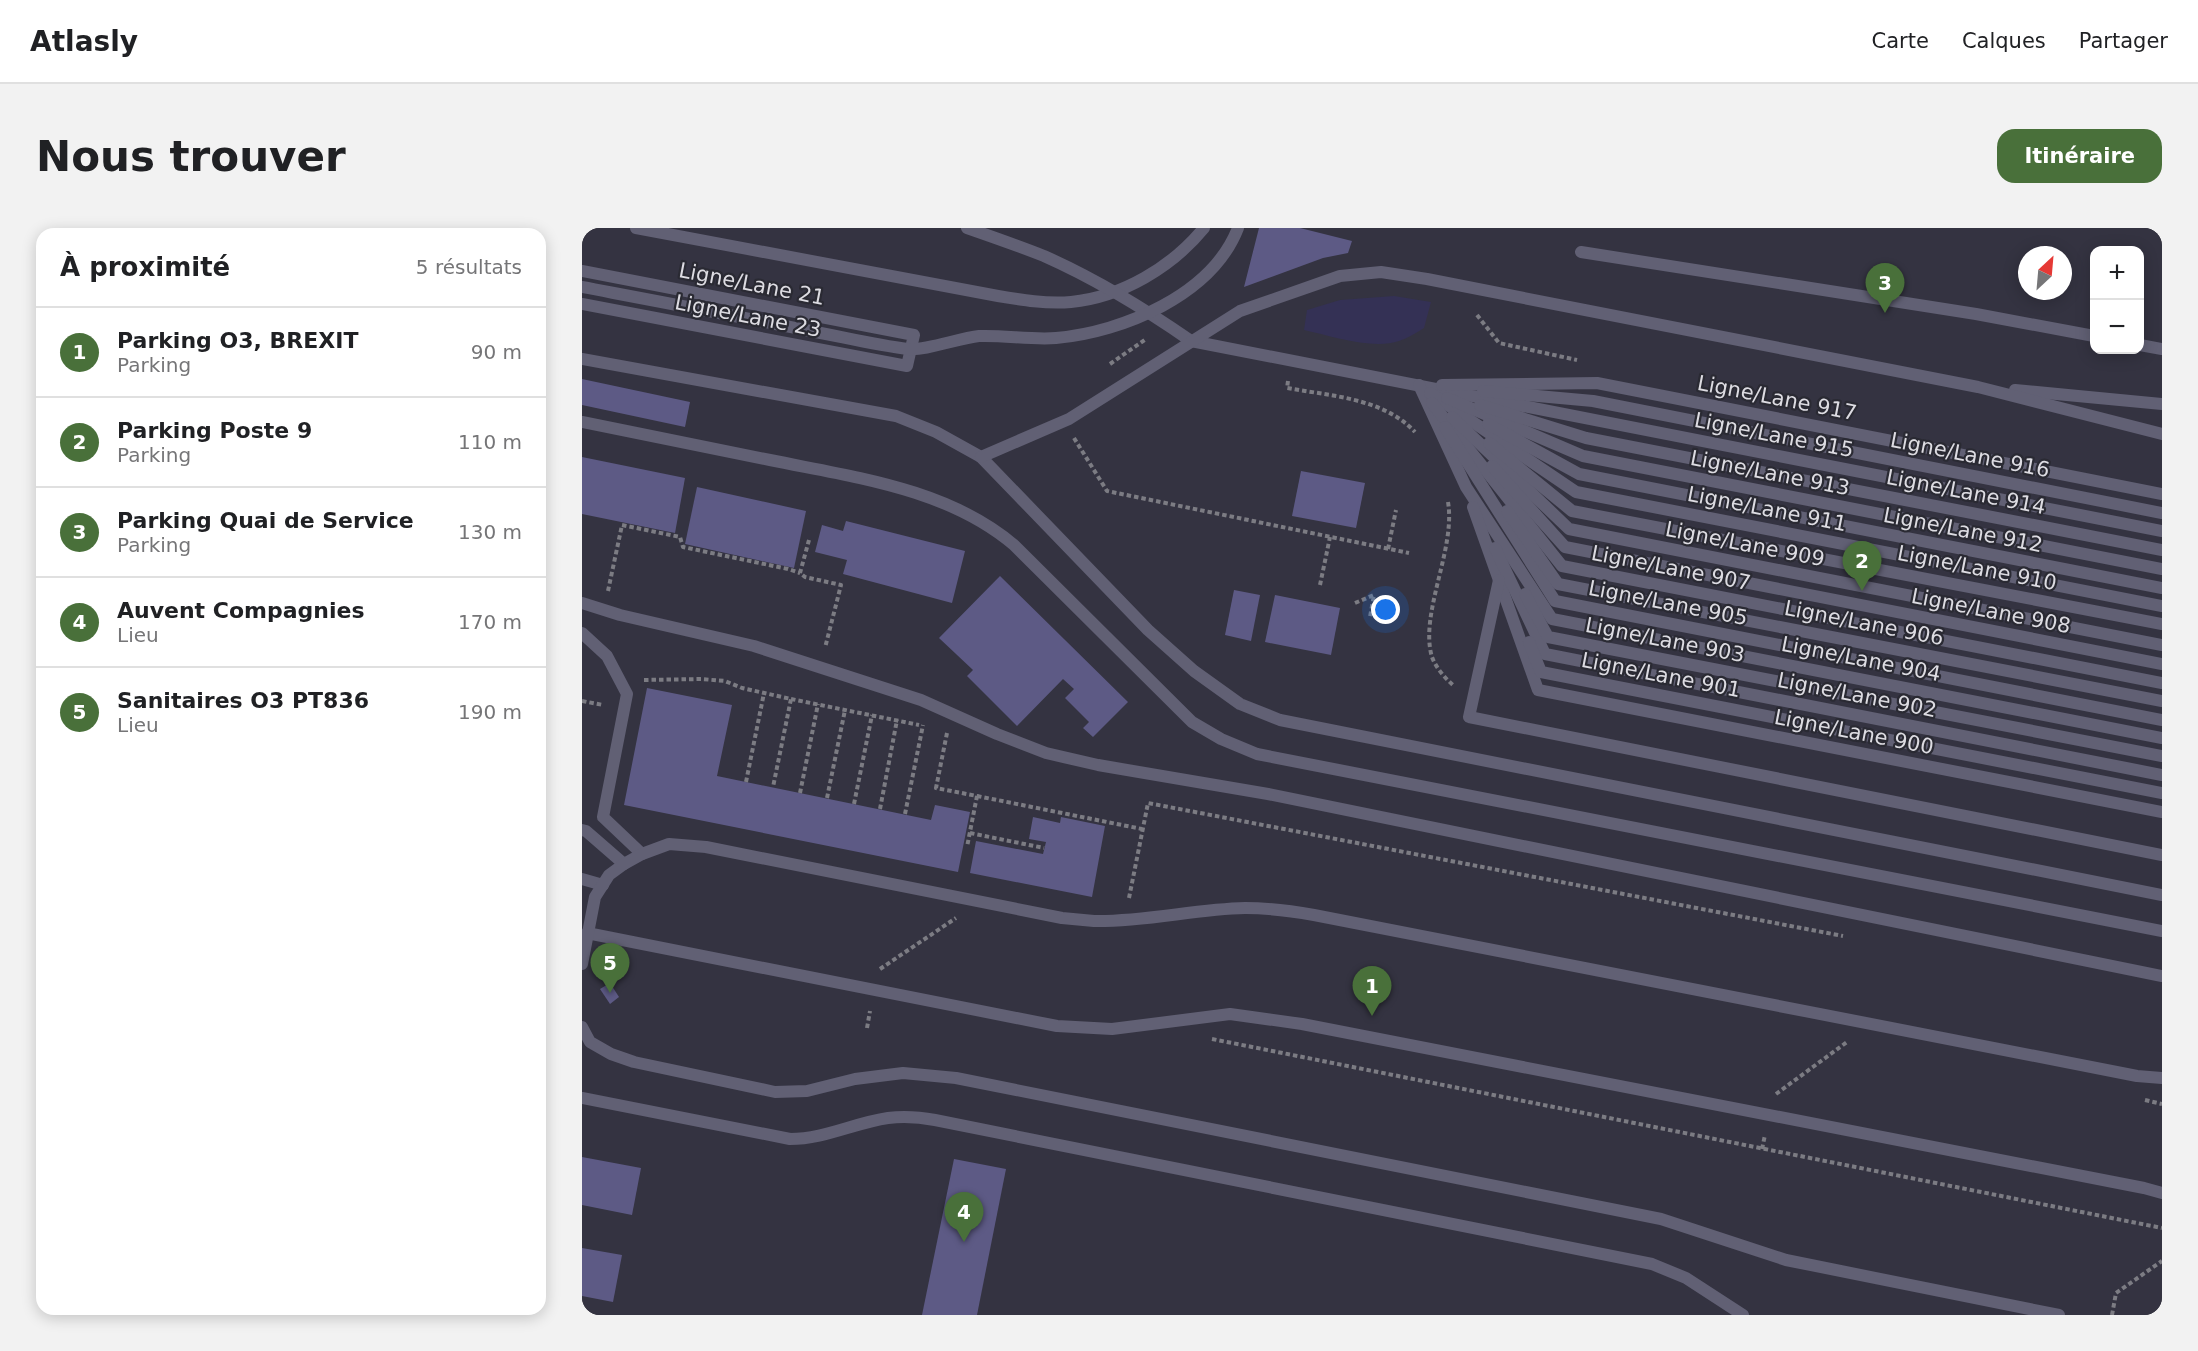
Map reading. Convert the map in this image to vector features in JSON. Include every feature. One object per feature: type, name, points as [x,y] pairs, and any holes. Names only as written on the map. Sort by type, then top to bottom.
[{"type":"lane","points":[[636,228],[1028,301],[1069,302],[1092,299],[1114,292],[1157,270],[1178,255],[1204,228]]},
{"type":"lane","points":[[967,228],[1045,257],[1150,312],[1191,341],[1419,385],[1466,487],[1499,579],[1469,717],[2162,855]]},
{"type":"lane","points":[[582,287],[910,350],[980,336],[1055,338],[1110,328],[1150,312],[1186,291],[1202,278],[1230,246],[1238,228]]},
{"type":"lane","points":[[1581,252],[1964,312],[2090,335]]},
{"type":"lane","name":"Ligne/Lane 21","points":[[582,271],[914,335],[910,350]]},
{"type":"lane","points":[[981,457],[1069,419],[1240,311],[1322,280],[1381,272],[1439,281],[1978,387],[2162,434]]},
{"type":"lane","name":"Ligne/Lane 23","points":[[582,304],[907,366],[910,350]]},
{"type":"lane","points":[[2144,346],[2162,349]]},
{"type":"lane","points":[[582,359],[896,416],[936,432],[981,457],[1148,630],[1194,671],[1240,704],[1280,720],[2162,895]]},
{"type":"lane","name":"Ligne/Lane 917","points":[[1419,385],[1597,383],[2162,494]]},
{"type":"lane","name":"Ligne/Lane 916","points":[[1419,385],[1593,401],[2162,513]]},
{"type":"lane","name":"Ligne/Lane 915","points":[[1419,385],[2162,531]]},
{"type":"lane","name":"Ligne/Lane 914","points":[[1419,385],[1586,438],[2162,550]]},
{"type":"lane","name":"Ligne/Lane 913","points":[[1419,385],[1583,456],[2162,569]]},
{"type":"lane","name":"Ligne/Lane 912","points":[[1419,385],[1579,474],[2162,588]]},
{"type":"lane","name":"Ligne/Lane 911","points":[[1419,385],[1576,492],[2162,606]]},
{"type":"lane","name":"Ligne/Lane 910","points":[[1419,385],[1572,511],[2162,624]]},
{"type":"lane","name":"Ligne/Lane 909","points":[[1419,385],[1569,529],[2162,645]]},
{"type":"lane","name":"Ligne/Lane 908","points":[[1419,385],[1565,548],[2162,664]]},
{"type":"lane","name":"Ligne/Lane 907","points":[[1419,385],[1562,566],[2162,683]]},
{"type":"lane","name":"Ligne/Lane 906","points":[[1419,385],[1558,584],[2162,701]]},
{"type":"lane","name":"Ligne/Lane 905","points":[[1419,385],[1555,601],[2162,720]]},
{"type":"lane","points":[[1978,387],[2162,405]]},
{"type":"lane","points":[[582,422],[872,480],[951,507],[986,524],[1014,545],[1192,722],[1221,740],[1257,754],[2162,931]]},
{"type":"lane","name":"Ligne/Lane 904","points":[[1466,487],[1552,619],[2162,738]]},
{"type":"lane","name":"Ligne/Lane 903","points":[[1466,487],[1548,637],[2162,756]]},
{"type":"lane","name":"Ligne/Lane 902","points":[[1466,487],[1545,654],[2162,775]]},
{"type":"lane","name":"Ligne/Lane 901","points":[[1466,487],[1541,672],[2162,793]]},
{"type":"lane","name":"Ligne/Lane 900","points":[[1499,579],[1538,690],[2162,812]]},
{"type":"lane","points":[[582,603],[620,615],[754,646],[921,700],[1046,753],[1088,763],[1268,794],[2162,976]]},
{"type":"lane","points":[[582,633],[607,656],[627,694],[603,817],[642,854]]},
{"type":"lane","points":[[582,830],[624,864]]},
{"type":"lane","points":[[582,959],[595,897],[609,875],[642,854],[669,844],[706,847],[1062,918],[1095,921],[1246,908],[1292,912],[2137,1076],[2162,1077]]},
{"type":"lane","points":[[582,879],[603,885]]},
{"type":"lane","points":[[587,933],[1056,1026],[1112,1029],[1230,1014],[1302,1024],[2162,1193]]},
{"type":"lane","points":[[582,1027],[590,1042],[612,1054],[634,1062],[775,1092],[807,1091],[855,1079],[903,1073],[956,1078],[1660,1219],[1786,1260],[2059,1315]]},
{"type":"lane","points":[[2137,1076],[2162,1086]]},
{"type":"lane","points":[[582,1098],[790,1139],[818,1137],[888,1118],[917,1117],[935,1120],[1652,1264],[1686,1278],[1743,1315]]},
{"type":"path","points":[[1072,436],[1107,491],[1409,553]]},
{"type":"path","points":[[1388,549],[1396,510]]},
{"type":"path","points":[[606,599],[622,525],[680,537],[683,547],[788,569],[805,577],[841,585],[825,650]]},
{"type":"path","points":[[1320,585],[1330,537]]},
{"type":"path","points":[[800,573],[809,540]]},
{"type":"path","points":[[1355,603],[1374,595],[1370,617]]},
{"type":"path","points":[[643,680],[725,681],[764,693],[931,727]]},
{"type":"path","points":[[746,782],[764,693]]},
{"type":"path","points":[[773,787],[791,699]]},
{"type":"path","points":[[800,793],[818,704]]},
{"type":"path","points":[[827,798],[845,710]]},
{"type":"path","points":[[854,804],[872,715]]},
{"type":"path","points":[[880,809],[897,720]]},
{"type":"path","points":[[905,814],[923,725]]},
{"type":"path","points":[[939,729],[947,730],[936,788],[1142,829]]},
{"type":"path","points":[[967,847],[977,796]]},
{"type":"path","points":[[1132,879],[1148,802],[1847,936]]},
{"type":"path","points":[[969,833],[1044,848]]},
{"type":"path","points":[[867,1028],[878,970],[958,917],[946,914]]},
{"type":"path","points":[[1202,1037],[2162,1228]]},
{"type":"path","points":[[1762,1149],[1771,1097],[1847,1042],[1836,1040]]},
{"type":"path","points":[[2139,1099],[2162,1104]]},
{"type":"path","points":[[2112,1315],[2116,1293],[2162,1262]]},
{"type":"shaded area","points":[[582,228],[2162,228],[2162,1315],[582,1315]]},
{"type":"shaded area","points":[[1394,296],[1431,302],[1424,328],[1402,340],[1377,344],[1365,343],[1304,330],[1307,310],[1340,300]]},
{"type":"building","points":[[1259,228],[1300,228],[1352,241],[1348,253],[1323,258],[1244,287]]},
{"type":"building","points":[[582,379],[690,402],[685,427],[582,405]]},
{"type":"building","points":[[582,457],[685,478],[675,533],[582,514]]},
{"type":"building","points":[[1301,471],[1365,483],[1356,528],[1292,516]]},
{"type":"building","points":[[697,487],[806,511],[794,568],[685,544]]},
{"type":"building","points":[[846,521],[965,551],[952,603],[843,574],[847,560],[815,552],[822,525],[843,531]]},
{"type":"building","points":[[1000,576],[1128,702],[1093,737],[1083,728],[1089,722],[1065,698],[1074,689],[1063,679],[1017,726],[967,676],[973,670],[939,638]]},
{"type":"building","points":[[1234,590],[1260,595],[1251,641],[1225,635]]},
{"type":"building","points":[[1275,595],[1340,608],[1331,655],[1265,642]]},
{"type":"building","points":[[647,688],[732,705],[717,776],[931,820],[935,805],[970,812],[958,872],[624,805]]},
{"type":"building","points":[[1033,817],[1060,823],[1061,817],[1105,826],[1092,897],[970,873],[976,841],[1043,854],[1046,842],[1029,839]]},
{"type":"building","points":[[610,983],[619,997],[610,1004],[600,989]]},
{"type":"building","points":[[582,1157],[641,1168],[632,1215],[582,1205]]},
{"type":"building","points":[[954,1159],[1006,1169],[977,1315],[922,1315]]},
{"type":"building","points":[[582,1248],[622,1255],[613,1302],[582,1296]]},
{"type":"place","name":"Parking Quai de Service","points":[[1885,313]]},
{"type":"place","name":"Parking Poste 9","points":[[1862,591]]},
{"type":"place","name":"Sanitaires O3 PT836","points":[[610,993]]},
{"type":"place","name":"Parking O3, BREXIT","points":[[1372,1016]]},
{"type":"place","name":"Auvent Compagnies","points":[[964,1242]]}]
